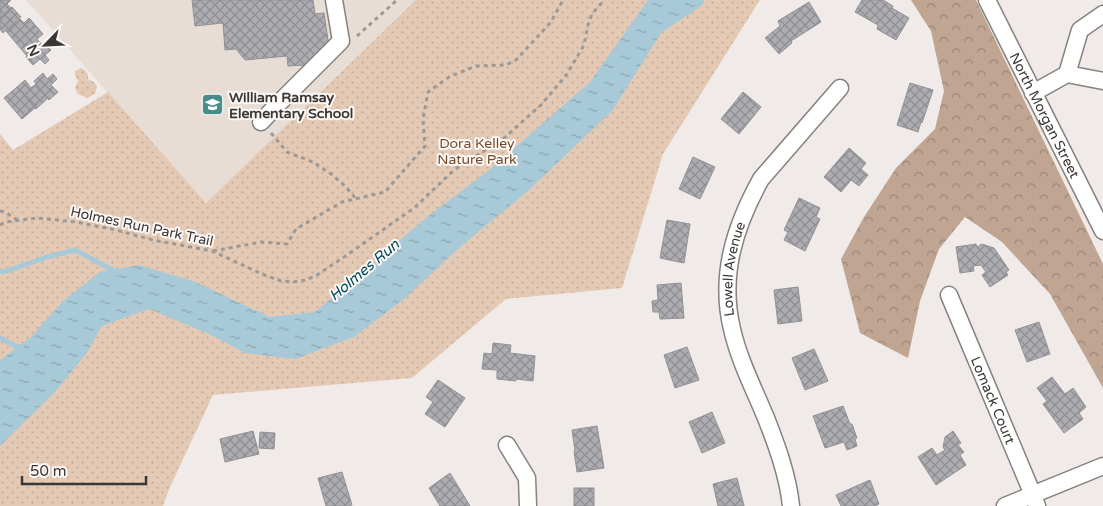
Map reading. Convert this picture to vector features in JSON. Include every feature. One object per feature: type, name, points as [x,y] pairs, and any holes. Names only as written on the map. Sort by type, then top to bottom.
[{"type":"street","points":[[262,122],[341,41],[334,0]]},
{"type":"street","name":"North Morgan Street","points":[[987,0],[1103,231]]},
{"type":"street","points":[[1066,74],[1080,30],[1103,14]]},
{"type":"street","points":[[1033,93],[1066,74],[1103,81]]},
{"type":"street","name":"Lowell Avenue","points":[[792,506],[785,472],[737,347],[732,329],[727,305],[729,263],[737,230],[762,179],[840,88]]},
{"type":"street","name":"Lomack Court","points":[[950,295],[1035,500]]},
{"type":"street","points":[[507,445],[527,478],[528,506]]},
{"type":"street","points":[[1005,506],[1035,500],[1103,466]]},
{"type":"path","points":[[341,41],[357,36],[397,0]]},
{"type":"path","points":[[212,251],[261,242],[287,244],[296,229],[342,202],[385,192],[425,146],[423,119],[428,92],[449,78],[476,66],[506,65],[516,60],[550,22],[563,0]]},
{"type":"path","name":"Holmes Run Park Trail","points":[[0,225],[6,222],[37,218],[76,222],[153,240],[212,251],[280,281],[306,280],[407,213],[454,170],[504,138],[541,105],[567,74],[584,45],[592,14],[604,0]]},
{"type":"path","points":[[283,147],[287,152],[314,162],[331,174],[356,199]]},
{"type":"path","points":[[0,211],[18,220]]},
{"type":"shaded area","name":"William Ramsay Elementary School","points":[[26,0],[420,0],[206,204]]},
{"type":"green space","name":"Dora Kelley Nature Park","points":[[416,0],[760,0],[663,154],[622,288],[506,299],[412,378],[213,395],[163,506],[0,506],[0,134],[13,150],[108,92],[206,203]]},
{"type":"green space","points":[[911,0],[976,0],[1103,264],[1103,388],[1050,294],[1002,242],[965,217],[939,249],[920,301],[908,358],[860,333],[841,259],[864,217],[896,168],[935,129],[944,91],[931,31]]},
{"type":"green space","points":[[81,68],[87,72],[88,79],[97,86],[95,94],[87,98],[78,94],[75,88],[78,80],[75,76],[75,71]]},
{"type":"water","points":[[648,0],[704,0],[701,6],[661,33],[612,111],[528,191],[459,248],[404,299],[354,337],[295,359],[245,353],[209,334],[149,309],[102,326],[86,354],[54,393],[0,446],[0,360],[30,338],[63,301],[100,272],[139,265],[193,281],[270,317],[315,312],[427,217],[488,171],[590,82]]},
{"type":"building","points":[[0,0],[11,0],[7,4],[11,8],[0,18]]},
{"type":"building","points":[[192,0],[313,0],[315,14],[324,13],[329,47],[308,65],[288,66],[287,56],[245,60],[236,49],[225,50],[223,23],[195,26]]},
{"type":"building","points":[[862,0],[883,0],[909,18],[896,40],[877,29],[878,25],[855,12]]},
{"type":"building","points":[[809,2],[821,22],[791,41],[792,43],[779,54],[765,38],[780,26],[778,21]]},
{"type":"building","points":[[12,7],[21,17],[3,33],[0,29],[0,18]]},
{"type":"building","points":[[29,18],[36,26],[16,43],[6,31],[20,19],[24,23]]},
{"type":"building","points":[[36,26],[43,34],[37,39],[41,44],[27,56],[16,43]]},
{"type":"building","points":[[44,42],[51,50],[45,55],[49,60],[45,64],[40,59],[33,65],[26,57]]},
{"type":"building","points":[[43,73],[47,79],[53,74],[57,79],[51,85],[58,92],[49,100],[34,81]]},
{"type":"building","points":[[25,80],[31,88],[36,84],[48,98],[36,109],[17,87]]},
{"type":"building","points":[[910,83],[933,90],[918,132],[897,125]]},
{"type":"building","points":[[17,87],[35,108],[22,119],[4,98]]},
{"type":"building","points":[[743,92],[761,107],[739,134],[721,119]]},
{"type":"building","points":[[849,148],[866,163],[861,169],[868,175],[859,186],[851,180],[841,192],[824,177]]},
{"type":"building","points":[[693,157],[715,167],[700,199],[679,189]]},
{"type":"building","points":[[799,198],[820,208],[816,217],[820,219],[805,251],[784,240],[788,232],[784,230]]},
{"type":"building","points":[[667,220],[690,224],[684,263],[660,258]]},
{"type":"building","points":[[976,244],[977,247],[982,244],[994,248],[1009,270],[1006,272],[1008,275],[990,287],[982,275],[986,272],[981,265],[973,266],[974,271],[960,273],[956,247]]},
{"type":"building","points":[[681,283],[684,318],[660,319],[659,312],[653,312],[652,301],[658,300],[657,285]]},
{"type":"building","points":[[798,287],[802,321],[778,324],[774,290]]},
{"type":"building","points":[[1039,322],[1050,354],[1027,362],[1015,330]]},
{"type":"building","points":[[493,343],[511,345],[510,353],[535,356],[533,381],[497,379],[497,370],[482,369],[484,353],[492,354]]},
{"type":"building","points":[[687,347],[699,380],[675,388],[664,355]]},
{"type":"building","points":[[814,349],[828,381],[805,390],[792,358]]},
{"type":"building","points":[[1052,377],[1065,394],[1073,388],[1086,407],[1079,413],[1083,419],[1064,433],[1043,404],[1047,401],[1037,388]]},
{"type":"building","points":[[438,380],[465,398],[445,427],[425,414],[433,402],[426,397]]},
{"type":"building","points":[[843,406],[857,438],[855,439],[857,446],[847,450],[844,442],[825,448],[813,416]]},
{"type":"building","points":[[712,412],[725,443],[702,453],[689,422]]},
{"type":"building","points":[[597,426],[604,468],[577,472],[572,430]]},
{"type":"building","points":[[253,431],[259,454],[225,462],[220,439]]},
{"type":"building","points":[[953,431],[961,443],[958,445],[964,452],[960,455],[966,465],[936,485],[918,457],[932,448],[937,455],[945,450],[943,447],[945,437]]},
{"type":"building","points":[[260,432],[275,433],[274,449],[259,448]]},
{"type":"building","points":[[342,472],[352,505],[326,506],[318,478]]},
{"type":"building","points":[[450,473],[470,506],[440,506],[429,488]]},
{"type":"building","points":[[737,478],[744,506],[718,506],[713,484]]},
{"type":"building","points":[[870,480],[879,504],[875,506],[841,506],[836,495]]},
{"type":"building","points":[[574,488],[594,488],[594,506],[574,506]]},
{"type":"waterway","points":[[0,271],[4,272],[47,257],[75,250],[118,273]]},
{"type":"waterway","points":[[0,338],[17,347],[22,347]]},
{"type":"place","name":"William Ramsay Elementary School","points":[[213,105]]},
{"type":"water label","name":"Holmes Run","points":[[364,270]]}]
